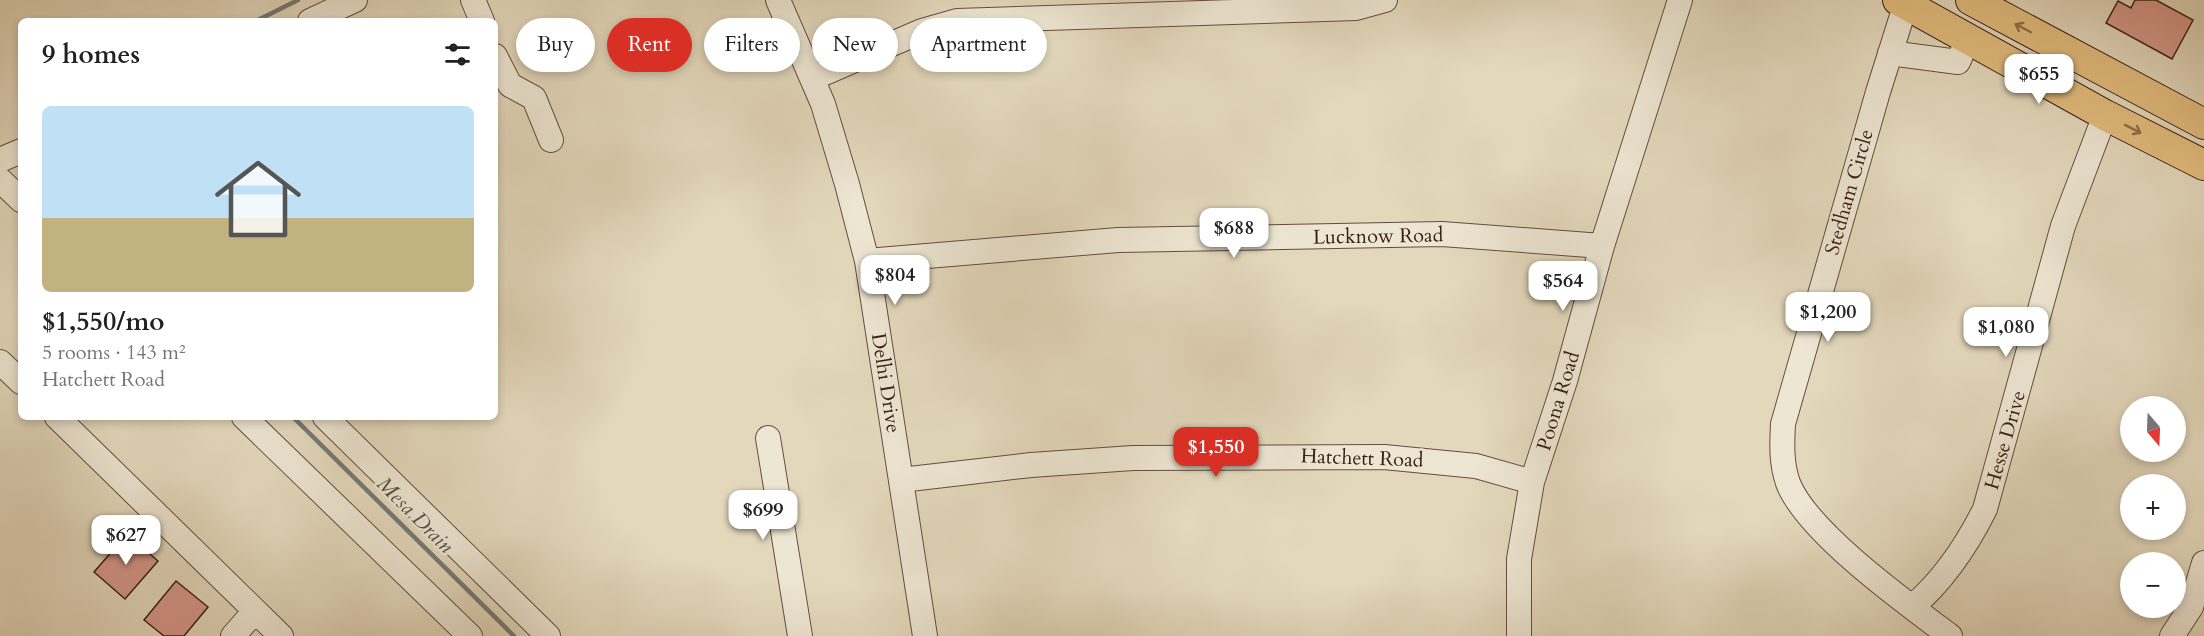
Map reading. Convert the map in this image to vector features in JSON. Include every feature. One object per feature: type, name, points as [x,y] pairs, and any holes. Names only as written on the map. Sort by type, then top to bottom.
[{"type":"main road","points":[[1971,0],[2204,124]]},
{"type":"main road","points":[[1903,1],[2105,115],[2204,165]]},
{"type":"street","points":[[316,18],[355,0]]},
{"type":"street","points":[[473,0],[481,18]]},
{"type":"street","name":"Delhi Drive","points":[[778,0],[813,78],[847,184],[867,261],[926,636]]},
{"type":"street","points":[[813,78],[922,31],[957,21],[1165,6],[1356,8],[1385,0]]},
{"type":"street","name":"Poona Road","points":[[1519,636],[1519,559],[1532,482],[1565,381],[1602,246],[1680,0]]},
{"type":"street","name":"Stedham Circle","points":[[1903,1],[1786,413],[1782,445],[1783,463],[1788,483],[1808,516],[1861,566],[1950,636]]},
{"type":"street","points":[[1890,53],[1958,62],[1968,39]]},
{"type":"street","points":[[498,62],[510,85],[534,98],[551,140]]},
{"type":"street","name":"Hesse Drive","points":[[1912,608],[1951,567],[1969,541],[1985,509],[2063,226],[2105,115]]},
{"type":"street","points":[[0,160],[18,152]]},
{"type":"street","points":[[0,180],[18,197]]},
{"type":"street","name":"Lucknow Road","points":[[867,261],[1142,240],[1442,234],[1602,246]]},
{"type":"street","points":[[0,362],[18,379]]},
{"type":"street","points":[[60,420],[281,636]]},
{"type":"street","points":[[247,420],[470,636]]},
{"type":"street","points":[[328,420],[548,636]]},
{"type":"street","points":[[768,438],[800,636]]},
{"type":"street","name":"Hatchett Road","points":[[901,480],[1031,465],[1121,459],[1328,456],[1384,457],[1445,462],[1476,466],[1532,482]]},
{"type":"street","points":[[2172,636],[2191,607],[2204,563]]},
{"type":"street","points":[[233,636],[255,611]]},
{"type":"building","points":[[2135,0],[2156,0],[2193,20],[2172,59],[2106,23],[2118,1],[2131,8]]},
{"type":"building","points":[[127,534],[158,561],[125,599],[94,572]]},
{"type":"building","points":[[176,581],[208,607],[184,636],[164,636],[144,620]]},
{"type":"waterway","points":[[262,18],[298,0]]},
{"type":"waterway","name":"Mesa Drain","points":[[296,420],[514,636]]}]
